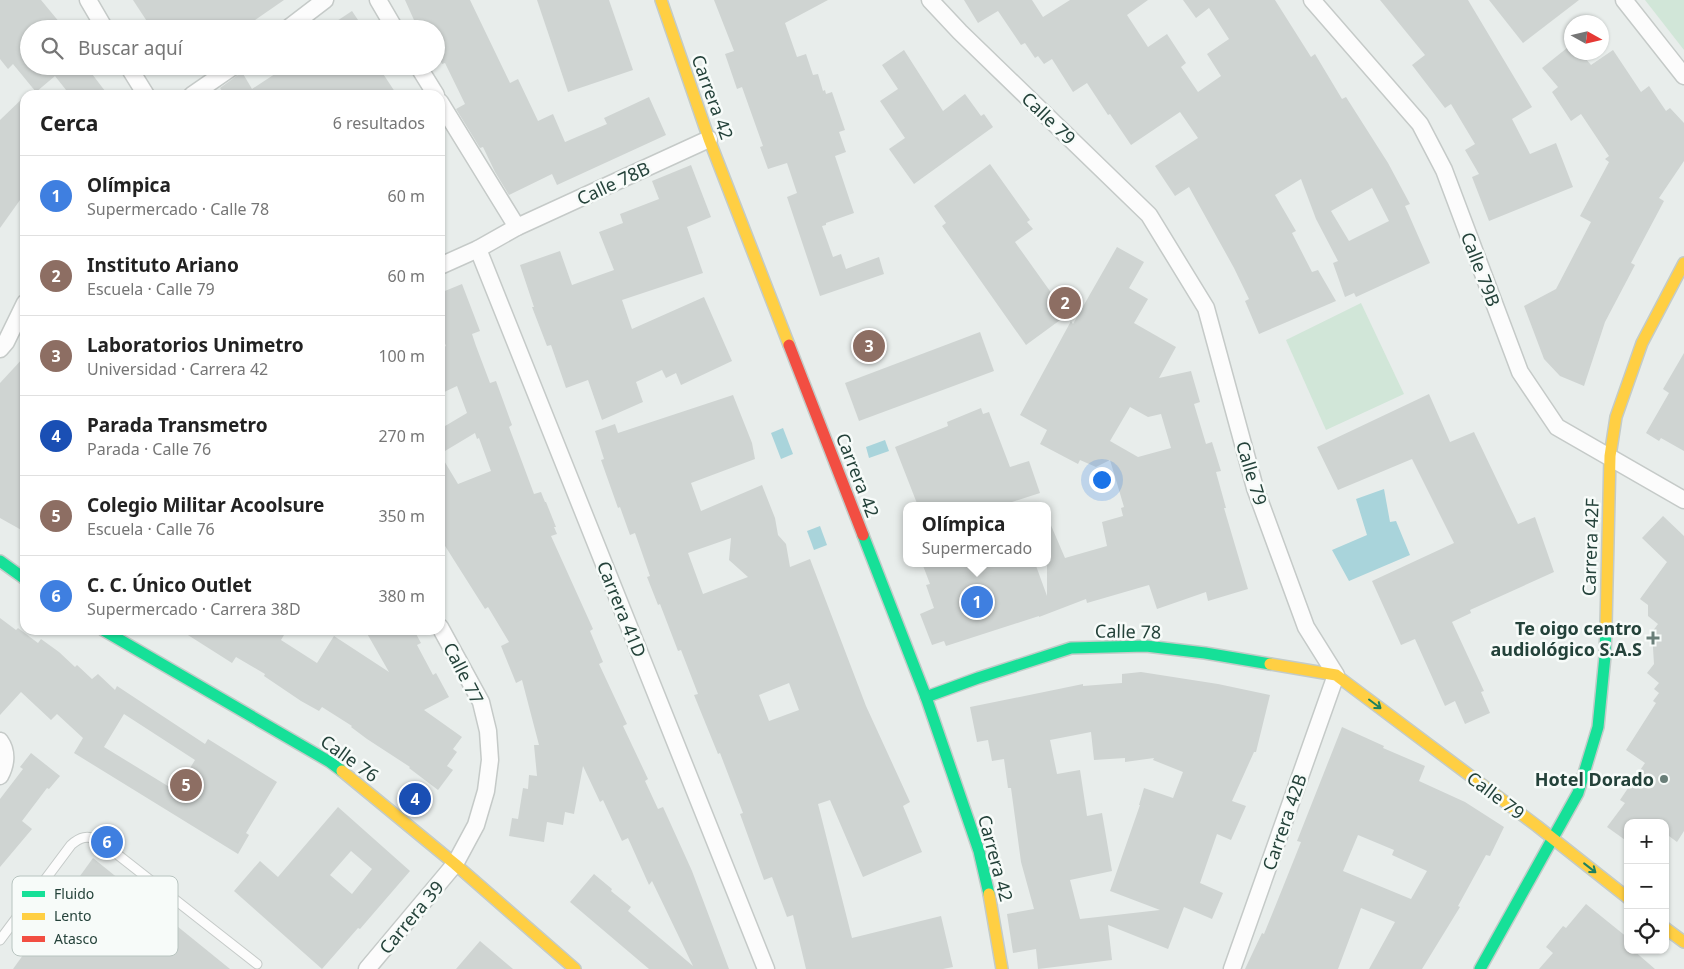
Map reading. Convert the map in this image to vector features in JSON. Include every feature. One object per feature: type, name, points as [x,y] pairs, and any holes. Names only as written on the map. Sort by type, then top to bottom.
[{"type":"street","points":[[88,0],[100,20]]},
{"type":"street","points":[[299,20],[325,0]]},
{"type":"street","points":[[378,0],[390,20]]},
{"type":"street","name":"Carrera 42","points":[[661,0],[709,139],[926,697],[979,851],[993,914],[1002,969]]},
{"type":"street","name":"Calle 79","points":[[930,0],[960,32],[1149,215],[1206,308],[1255,488],[1306,627],[1336,675],[1624,895]]},
{"type":"street","name":"Calle 79B","points":[[1312,0],[1420,124],[1444,170],[1520,372],[1557,427],[1684,500]]},
{"type":"street","points":[[1624,0],[1684,76]]},
{"type":"street","points":[[134,75],[143,90]]},
{"type":"street","points":[[199,90],[221,75]]},
{"type":"street","points":[[424,75],[433,90]]},
{"type":"street","points":[[445,110],[517,227]]},
{"type":"street","name":"Calle 78B","points":[[445,264],[478,249],[517,227],[709,139]]},
{"type":"street","name":"Carrera 41D","points":[[478,249],[766,969]]},
{"type":"street","name":"Carrera 42F","points":[[1480,969],[1578,793],[1598,727],[1605,656],[1610,456],[1616,417],[1642,343],[1684,263]]},
{"type":"street","points":[[0,349],[6,342],[20,313]]},
{"type":"street","points":[[0,561],[20,576]]},
{"type":"street","name":"Calle 76","points":[[112,635],[330,762],[455,864],[575,969]]},
{"type":"street","name":"Calle 77","points":[[445,635],[481,702],[488,731],[490,760],[486,791],[476,825],[455,864]]},
{"type":"street","name":"Calle 78","points":[[926,697],[1071,648],[1146,646],[1205,653],[1336,675]]},
{"type":"street","name":"Carrera 42B","points":[[1232,969],[1336,675]]},
{"type":"street","points":[[0,741],[6,755],[4,769],[0,776]]},
{"type":"street","name":"Carrera 39","points":[[367,969],[455,864]]},
{"type":"street","points":[[1669,931],[1684,942]]},
{"type":"lane","points":[[48,876],[77,840],[92,837],[99,840],[145,876]]},
{"type":"lane","points":[[178,902],[257,964]]},
{"type":"lane","points":[[0,940],[12,924]]},
{"type":"green space","points":[[1645,0],[1684,0],[1684,50]]},
{"type":"green space","points":[[1361,303],[1404,394],[1326,430],[1286,340]]},
{"type":"water","points":[[783,428],[793,454],[781,459],[771,433]]},
{"type":"water","points":[[885,440],[889,451],[869,458],[866,447]]},
{"type":"water","points":[[1384,489],[1390,522],[1396,521],[1410,555],[1349,581],[1332,550],[1367,535],[1356,499]]},
{"type":"water","points":[[820,526],[827,545],[814,550],[807,531]]},
{"type":"building","points":[[0,0],[41,0],[58,20],[20,20],[20,73],[13,64],[8,69],[0,59]]},
{"type":"building","points":[[133,0],[284,0],[255,20],[146,20]]},
{"type":"building","points":[[405,0],[470,0],[510,83],[518,79],[538,121],[553,114],[565,142],[607,124],[604,118],[649,97],[666,135],[557,185],[552,174],[509,195],[483,147],[480,148],[456,109],[465,104],[445,63],[445,20],[414,20]]},
{"type":"building","points":[[537,0],[609,0],[633,70],[568,92]]},
{"type":"building","points":[[714,0],[828,0],[785,23],[797,57],[806,54],[813,75],[818,74],[823,91],[825,90],[826,94],[832,92],[845,130],[839,132],[846,152],[835,156],[854,213],[822,226],[833,257],[841,254],[846,269],[879,257],[884,274],[820,296],[787,197],[797,193],[787,163],[768,169],[760,147],[763,146],[742,87],[737,89],[725,54],[734,51]]},
{"type":"building","points":[[964,0],[1032,0],[1043,17],[1070,0],[1148,0],[1127,15],[1148,47],[1167,34],[1186,63],[1181,67],[1198,92],[1221,76],[1207,54],[1229,39],[1209,8],[1196,18],[1183,0],[1275,0],[1311,57],[1315,54],[1342,99],[1346,97],[1388,163],[1410,204],[1405,206],[1430,263],[1356,297],[1354,293],[1345,297],[1333,263],[1338,261],[1316,219],[1301,179],[1275,195],[1296,231],[1292,233],[1312,272],[1318,270],[1336,301],[1259,334],[1245,301],[1249,299],[1189,187],[1175,196],[1155,166],[1198,138],[1180,112],[1131,145],[1087,83],[1073,92],[1052,59],[1044,64],[1038,56],[1035,58],[1025,43],[1021,45],[998,11],[978,23]],"holes":[[[1372,188],[1389,221],[1349,241],[1331,211]]]},
{"type":"building","points":[[1380,0],[1468,0],[1532,107],[1512,119],[1530,154],[1556,143],[1573,187],[1489,221],[1472,177],[1479,174],[1465,150],[1475,144],[1451,104],[1445,108],[1412,65],[1425,55]]},
{"type":"building","points":[[1489,0],[1579,0],[1523,43]]},
{"type":"building","points":[[352,11],[358,20],[338,20]]},
{"type":"building","points":[[904,50],[943,111],[965,94],[981,116],[984,114],[993,127],[914,184],[889,149],[905,138],[880,101],[898,89],[882,65]]},
{"type":"building","points":[[1564,50],[1564,60],[1587,60],[1591,65],[1598,60],[1609,60],[1609,53],[1613,50],[1641,92],[1649,86],[1666,111],[1670,108],[1684,123],[1684,161],[1659,198],[1664,201],[1631,263],[1635,265],[1605,322],[1584,386],[1560,376],[1544,359],[1524,306],[1556,289],[1591,222],[1580,216],[1609,162],[1605,159],[1609,156],[1581,114],[1571,121],[1552,92],[1558,87],[1542,68]]},
{"type":"building","points":[[22,75],[93,75],[104,90],[66,90],[55,76],[38,90],[34,90]]},
{"type":"building","points":[[238,75],[244,75],[252,89],[273,75],[384,75],[394,90],[221,90],[220,88]]},
{"type":"building","points":[[20,101],[20,200],[0,228],[0,120]]},
{"type":"building","points":[[990,164],[1030,220],[1027,222],[1033,229],[1015,242],[1067,315],[1026,345],[942,226],[946,223],[934,206]]},
{"type":"building","points":[[691,165],[711,217],[687,227],[703,273],[622,300],[632,329],[704,297],[732,361],[681,385],[676,373],[666,378],[662,370],[636,382],[643,402],[602,420],[588,380],[566,388],[551,345],[547,346],[532,307],[534,307],[520,265],[560,251],[572,285],[614,270],[599,232],[623,223],[620,214],[659,199],[652,181]]},
{"type":"building","points":[[1117,247],[1144,262],[1129,288],[1148,299],[1134,323],[1176,347],[1159,378],[1191,371],[1200,402],[1194,404],[1206,444],[1212,442],[1221,471],[1216,472],[1226,508],[1224,508],[1248,589],[1208,601],[1206,592],[1157,609],[1149,585],[1087,603],[1086,599],[1039,617],[946,646],[944,641],[932,645],[920,614],[934,608],[926,585],[930,584],[924,567],[1036,567],[1047,596],[1047,567],[1051,567],[1051,525],[1065,558],[1107,546],[1102,522],[1123,516],[1121,508],[1124,507],[1110,460],[1096,467],[1080,460],[1078,464],[1040,444],[1047,430],[1020,415],[1071,321],[1073,324]],"holes":[[[1130,407],[1148,417],[1161,414],[1171,448],[1138,457],[1110,441]]]},
{"type":"building","points":[[462,284],[480,331],[472,334],[476,346],[490,383],[496,381],[512,425],[509,427],[534,494],[541,492],[556,527],[554,527],[557,534],[551,536],[593,629],[590,631],[603,662],[599,664],[627,724],[623,726],[648,779],[645,781],[658,809],[663,807],[692,871],[729,969],[649,969],[570,902],[594,874],[631,907],[628,911],[693,966],[652,881],[649,885],[628,838],[622,841],[603,800],[600,802],[583,766],[574,814],[565,812],[563,825],[547,822],[544,842],[509,836],[512,818],[518,819],[523,788],[528,789],[529,775],[537,776],[534,745],[539,745],[522,680],[516,683],[501,646],[509,642],[488,607],[485,609],[445,546],[445,462],[458,484],[491,471],[479,438],[477,439],[475,433],[445,451],[445,426],[467,413],[457,386],[445,392],[445,291]]},
{"type":"building","points":[[980,332],[994,371],[859,421],[845,383]]},
{"type":"building","points":[[1684,353],[1684,451],[1661,438],[1659,441],[1646,433],[1669,393],[1663,389]]},
{"type":"building","points":[[20,361],[20,529],[0,518],[0,383]]},
{"type":"building","points":[[1429,394],[1450,442],[1474,432],[1518,524],[1535,517],[1554,572],[1470,610],[1471,613],[1452,622],[1484,691],[1481,692],[1490,713],[1465,724],[1455,701],[1445,706],[1415,639],[1401,645],[1372,581],[1454,543],[1412,459],[1338,490],[1317,447]]},
{"type":"building","points":[[733,395],[752,443],[755,459],[691,483],[701,511],[762,485],[775,518],[778,535],[786,544],[790,567],[810,559],[866,706],[910,802],[903,806],[922,852],[863,877],[830,800],[818,804],[852,938],[941,916],[953,967],[943,969],[806,969],[793,915],[787,917],[772,877],[764,880],[740,814],[743,813],[720,753],[718,754],[694,695],[698,694],[681,650],[678,651],[660,604],[658,605],[647,577],[650,576],[635,533],[630,535],[601,460],[604,459],[595,431],[615,424],[618,433]],"holes":[[[731,538],[729,560],[748,577],[703,594],[688,553]],[[789,683],[799,710],[769,721],[759,695]]]},
{"type":"building","points":[[981,408],[983,414],[989,412],[1010,467],[1029,461],[1040,493],[1012,502],[916,502],[895,447],[948,426],[947,422]]},
{"type":"building","points":[[1663,516],[1684,536],[1684,831],[1677,842],[1669,836],[1669,819],[1624,819],[1624,839],[1607,827],[1625,803],[1620,800],[1645,763],[1626,750],[1656,703],[1653,701],[1659,693],[1654,689],[1659,683],[1647,673],[1654,664],[1652,632],[1658,624],[1648,616],[1648,605],[1640,599],[1667,562],[1642,538]]},
{"type":"building","points":[[0,618],[16,630],[18,628],[20,630],[20,635],[27,635],[38,643],[41,639],[75,667],[77,665],[92,679],[98,674],[115,690],[117,686],[205,744],[208,739],[277,782],[246,833],[249,835],[238,854],[74,753],[83,738],[57,714],[51,720],[21,692],[0,715]],"holes":[[[124,714],[195,760],[176,791],[104,747]]]},
{"type":"building","points":[[188,635],[284,635],[281,640],[317,663],[334,636],[389,672],[368,635],[417,635],[421,643],[417,645],[433,675],[436,673],[449,697],[424,710],[462,737],[453,749],[457,752],[447,766],[453,770],[438,790],[410,767],[322,707],[319,711],[301,701],[264,676],[265,674],[236,657],[232,663]]},
{"type":"building","points":[[1141,672],[1218,684],[1270,695],[1256,752],[1254,752],[1232,801],[1246,806],[1231,840],[1217,834],[1200,883],[1223,893],[1212,919],[1184,907],[1168,949],[1108,925],[1112,960],[1038,969],[1036,949],[1013,953],[1007,914],[1034,909],[1021,862],[1011,788],[1008,788],[1004,759],[992,761],[988,740],[977,742],[970,707],[1083,684],[1083,686],[1122,683],[1122,674]],"holes":[[[1091,732],[1094,760],[1125,758],[1125,762],[1154,758],[1153,760],[1183,772],[1173,798],[1144,788],[1140,805],[1110,891],[1160,910],[1080,919],[1070,880],[1112,871],[1102,813],[1087,816],[1080,770],[1057,774],[1050,740]]]},
{"type":"building","points":[[1342,727],[1384,746],[1383,748],[1425,766],[1419,781],[1465,802],[1504,827],[1490,856],[1486,855],[1458,906],[1460,907],[1422,969],[1369,969],[1395,922],[1361,908],[1338,969],[1245,969],[1262,933],[1264,934],[1301,842],[1297,841]],"holes":[[[1358,835],[1394,850],[1392,855],[1427,871],[1411,899],[1343,871]]]},
{"type":"building","points":[[31,753],[60,776],[49,789],[47,788],[22,821],[32,829],[0,867],[0,799],[23,769],[20,767]]},
{"type":"building","points":[[338,807],[410,871],[360,929],[358,928],[322,969],[234,891],[260,861],[278,877]],"holes":[[[351,851],[372,869],[352,894],[330,875]]]},
{"type":"building","points":[[93,858],[115,876],[80,876]]},
{"type":"building","points":[[1586,904],[1624,935],[1624,954],[1638,954],[1655,969],[1539,969],[1553,953],[1546,947],[1563,926],[1566,928]]},
{"type":"building","points":[[178,927],[230,969],[13,969],[22,956],[178,956]]},
{"type":"building","points":[[480,941],[513,969],[456,969]]},
{"type":"traffic: fast","points":[[863,535],[926,697],[979,851],[989,894]]},
{"type":"traffic: fast","points":[[0,561],[20,575]]},
{"type":"traffic: fast","points":[[1480,969],[1578,793],[1598,727],[1606,625]]},
{"type":"traffic: fast","points":[[112,635],[330,762],[342,771]]},
{"type":"traffic: fast","points":[[926,697],[1071,648],[1146,646],[1205,653],[1270,664]]},
{"type":"traffic: slow","points":[[661,0],[709,139],[789,345]]},
{"type":"traffic: slow","points":[[1606,625],[1610,456],[1616,417],[1642,343],[1684,263]]},
{"type":"traffic: slow","points":[[1270,664],[1336,675],[1537,826],[1624,895]]},
{"type":"traffic: slow","points":[[342,771],[455,864],[575,969]]},
{"type":"traffic: slow","points":[[989,894],[1002,969]]},
{"type":"traffic: slow","points":[[1669,931],[1684,942]]},
{"type":"traffic: jam","points":[[789,345],[863,535]]},
{"type":"place","name":"Instituto Ariano","points":[[1065,303]]},
{"type":"place","name":"Laboratorios Unimetro","points":[[869,346]]},
{"type":"place","name":"Olímpica","points":[[977,602]]},
{"type":"place","name":"Te oigo centro audiológico S.A.S","points":[[1653,638]]},
{"type":"place","name":"Hotel Dorado","points":[[1664,779]]},
{"type":"place","name":"Colegio Militar Acoolsure","points":[[186,785]]},
{"type":"place","name":"Parada Transmetro","points":[[415,799]]},
{"type":"place","name":"C. C. Único Outlet","points":[[107,842]]}]
